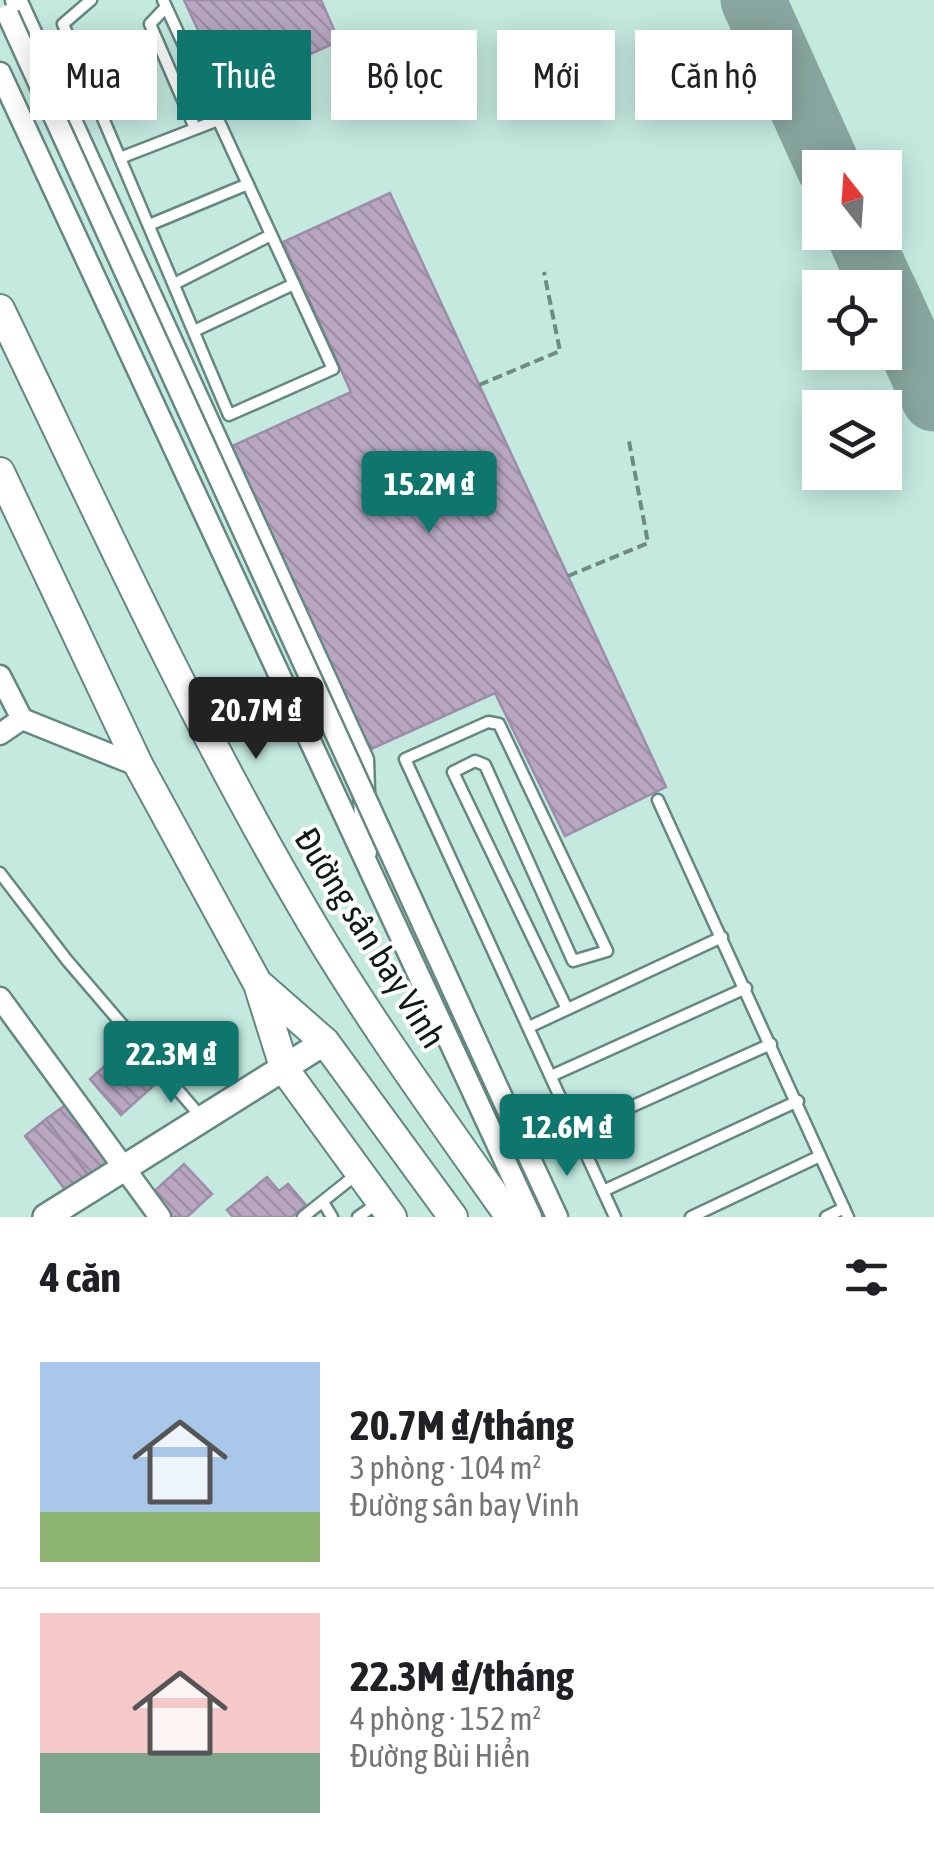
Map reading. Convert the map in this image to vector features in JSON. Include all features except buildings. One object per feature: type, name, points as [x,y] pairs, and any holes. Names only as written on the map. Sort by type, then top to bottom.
[{"type":"main road","name":"Đường sân bay Vinh","points":[[0,309],[166,655],[295,896],[380,1032],[510,1217]]},
{"type":"main road","points":[[0,472],[139,766],[258,984],[286,1070],[359,1172],[377,1212]]},
{"type":"main road","points":[[258,984],[326,1042],[453,1217]]},
{"type":"street","points":[[8,5],[363,760],[366,864]]},
{"type":"street","points":[[8,5],[556,1217]]},
{"type":"street","points":[[0,73],[531,1217]]},
{"type":"street","points":[[0,676],[22,719],[139,766]]},
{"type":"street","points":[[0,734],[22,719]]},
{"type":"street","points":[[0,998],[160,1217]]},
{"type":"street","points":[[46,1217],[326,1042]]},
{"type":"lane","points":[[90,0],[64,24],[120,158],[148,225],[230,415],[333,368],[218,120],[120,158]]},
{"type":"lane","points":[[164,4],[150,24],[195,128]]},
{"type":"lane","points":[[164,4],[177,32]]},
{"type":"lane","points":[[148,225],[248,184]]},
{"type":"lane","points":[[174,284],[271,235]]},
{"type":"lane","points":[[194,331],[294,284]]},
{"type":"lane","points":[[567,1008],[453,772],[475,761],[484,765],[573,961],[608,951],[499,724],[488,722],[406,759],[615,1217]]},
{"type":"lane","points":[[658,800],[846,1212],[826,1217]]},
{"type":"lane","points":[[0,873],[66,958],[202,1118]]},
{"type":"lane","points":[[529,1026],[722,937]]},
{"type":"lane","points":[[551,1076],[746,988]]},
{"type":"lane","points":[[578,1131],[771,1044]]},
{"type":"lane","points":[[603,1192],[798,1101]]},
{"type":"lane","points":[[691,1217],[820,1156]]},
{"type":"lane","points":[[304,1217],[359,1172]]},
{"type":"lane","points":[[323,1202],[332,1217]]},
{"type":"path","points":[[479,385],[560,351],[544,272]]},
{"type":"path","points":[[568,576],[648,542],[629,441]]},
{"type":"taxiway","points":[[753,0],[821,150]]},
{"type":"taxiway","points":[[866,250],[875,270]]},
{"type":"taxiway","points":[[902,328],[934,399]]}]
